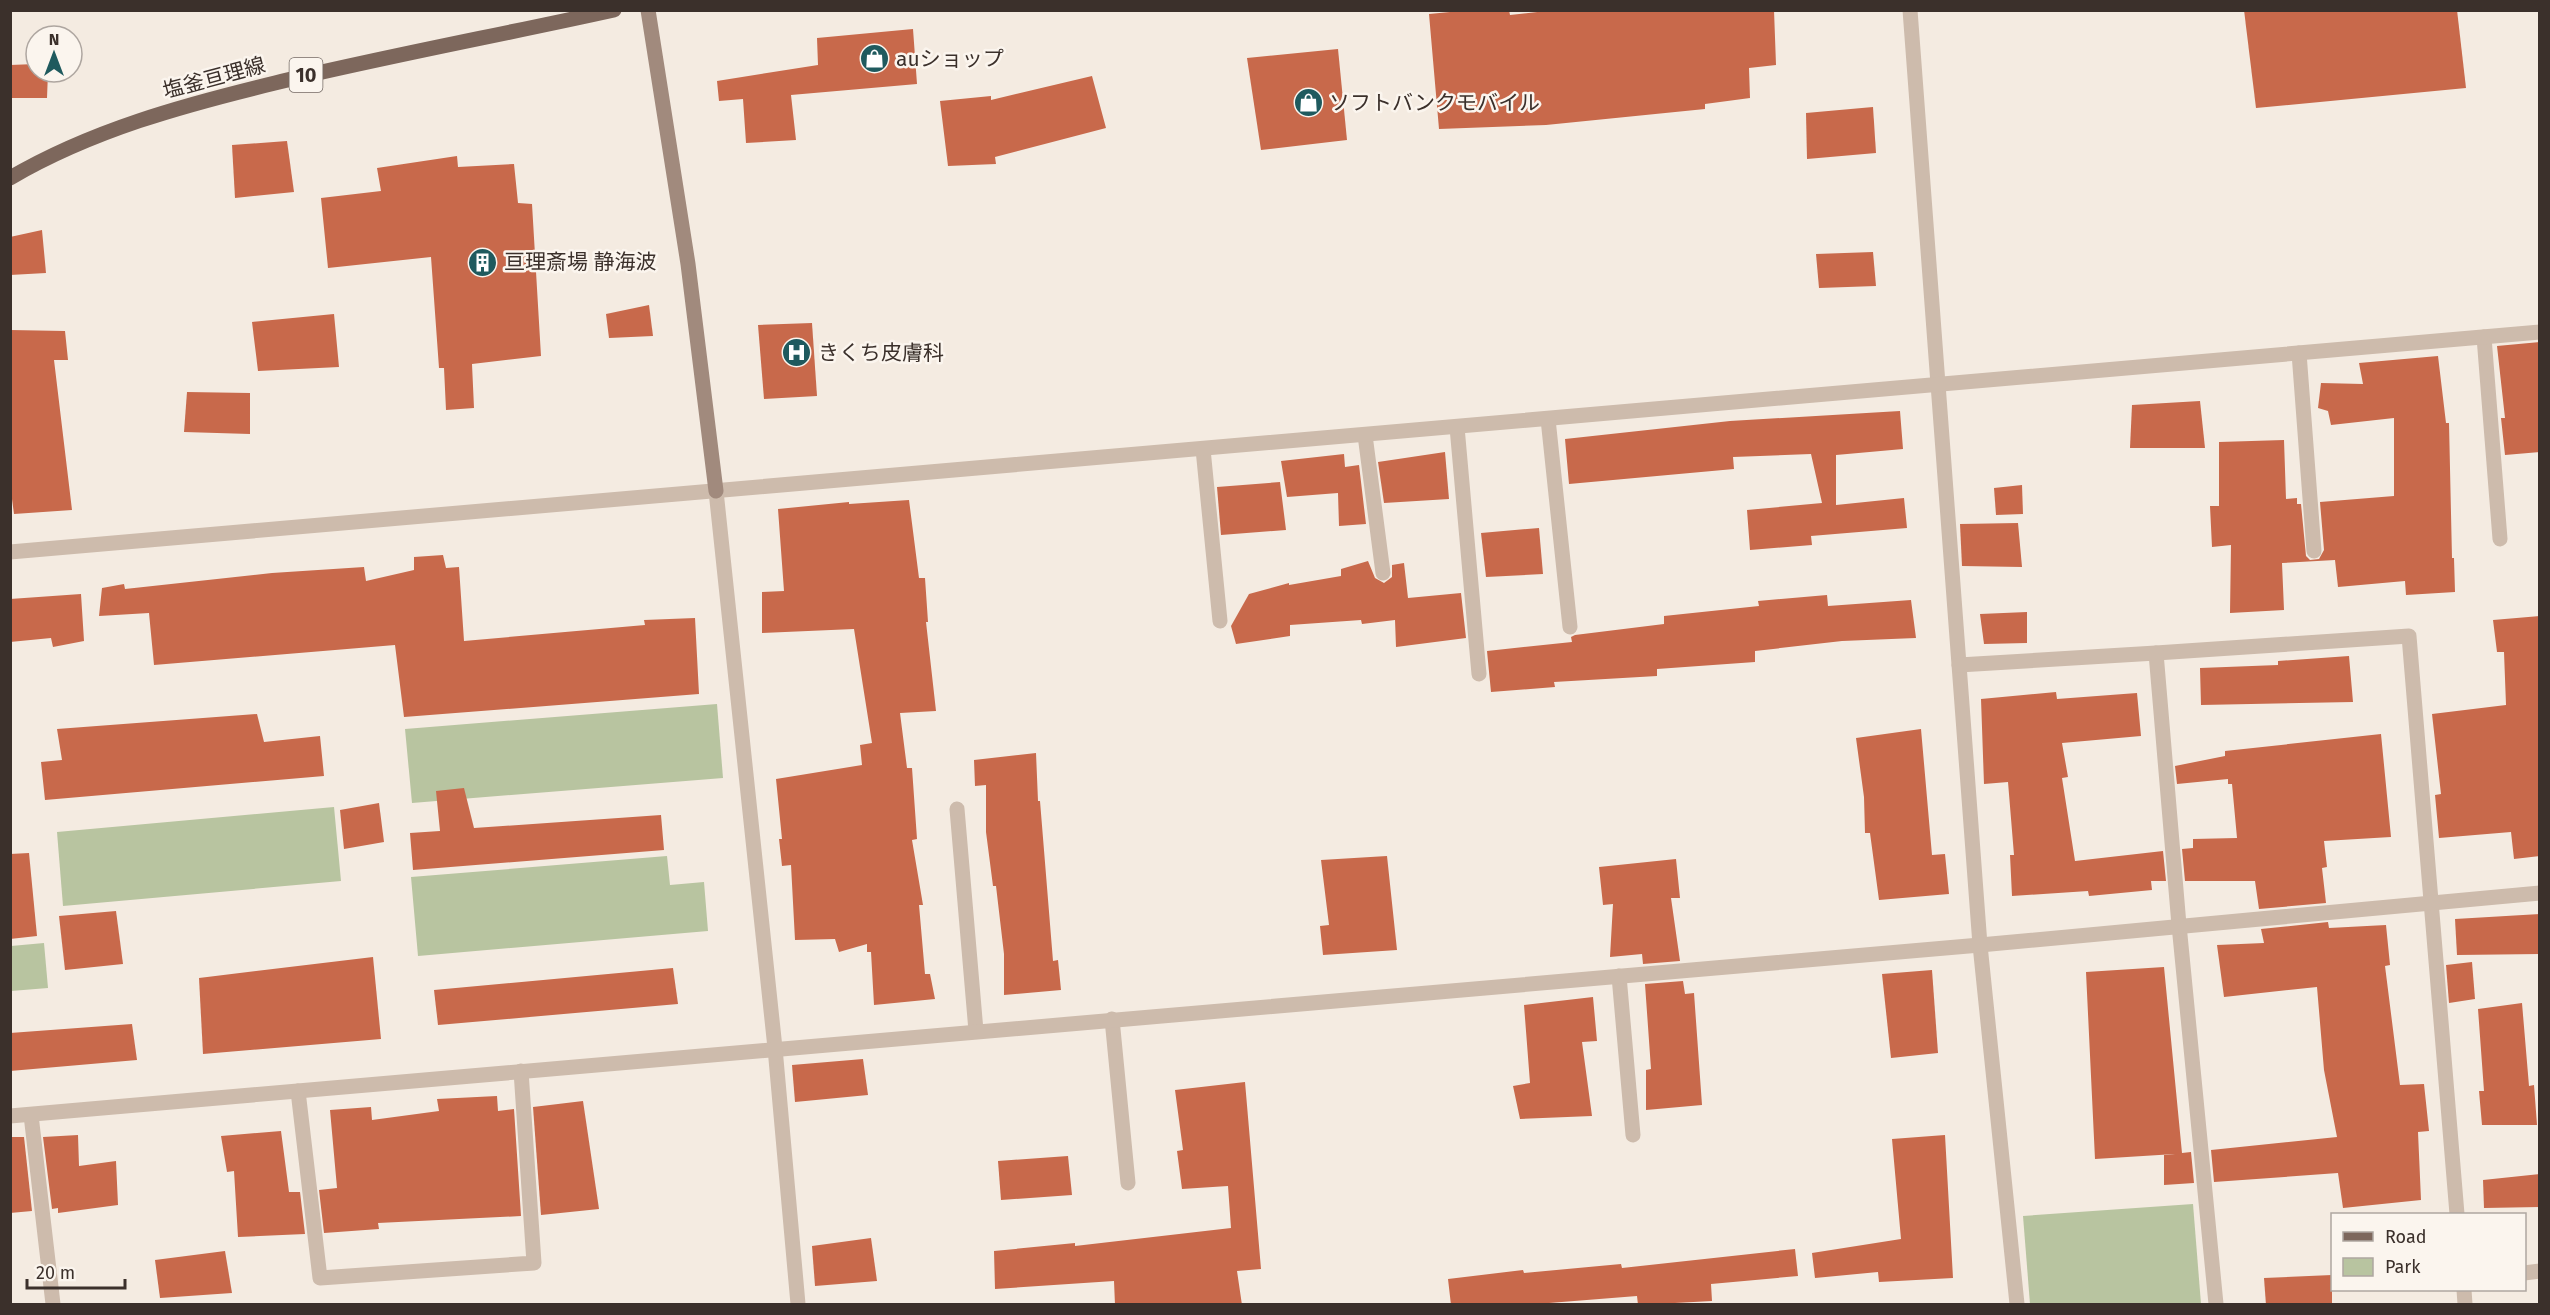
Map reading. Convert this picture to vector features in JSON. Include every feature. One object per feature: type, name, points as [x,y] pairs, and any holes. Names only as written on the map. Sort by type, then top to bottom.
[{"type":"main road","name":"塩釜亘理線","points":[[10,178],[50,155],[119,127],[226,95],[341,67],[614,10]]},
{"type":"street","points":[[648,10],[688,264],[716,491],[775,1048],[798,1305]]},
{"type":"street","points":[[1910,10],[1980,945],[2017,1305]]},
{"type":"street","points":[[10,552],[2540,332]]},
{"type":"street","points":[[2484,337],[2500,539]]},
{"type":"street","points":[[2299,353],[2314,551]]},
{"type":"street","points":[[1548,419],[1570,627]]},
{"type":"street","points":[[1457,427],[1479,674]]},
{"type":"street","points":[[1365,435],[1383,573]]},
{"type":"street","points":[[1203,449],[1220,621]]},
{"type":"street","points":[[1959,665],[2409,636],[2429,902],[2457,1213]]},
{"type":"street","points":[[2156,653],[2178,925],[2216,1305]]},
{"type":"street","points":[[957,809],[976,1031]]},
{"type":"street","points":[[10,1116],[1980,945],[2540,893]]},
{"type":"street","points":[[1619,976],[1633,1135]]},
{"type":"street","points":[[1112,1019],[1128,1183]]},
{"type":"street","points":[[298,1091],[320,1278],[534,1263],[521,1071]]},
{"type":"street","points":[[31,1115],[53,1305]]},
{"type":"green space","points":[[717,704],[723,778],[412,803],[405,729]]},
{"type":"green space","points":[[334,807],[341,881],[63,906],[57,832]]},
{"type":"green space","points":[[667,856],[670,885],[704,882],[708,931],[418,956],[411,877]]},
{"type":"green space","points":[[44,943],[48,988],[11,991],[11,946]]},
{"type":"green space","points":[[2193,1204],[2201,1304],[2030,1304],[2023,1216]]},
{"type":"building","points":[[1471,10],[1509,10],[1510,15],[1555,10],[1774,10],[1776,65],[1749,68],[1750,98],[1705,104],[1705,109],[1546,125],[1439,129],[1429,14]]},
{"type":"building","points":[[2244,10],[2457,10],[2466,88],[2256,108]]},
{"type":"building","points":[[913,29],[917,84],[791,95],[796,140],[746,143],[743,99],[719,101],[717,81],[818,65],[817,38]]},
{"type":"building","points":[[1338,49],[1347,140],[1261,150],[1247,58]]},
{"type":"building","points":[[24,64],[24,84],[48,84],[47,98],[10,98],[10,65]]},
{"type":"building","points":[[1092,76],[1106,128],[995,157],[996,164],[948,166],[940,101],[991,96],[991,100]]},
{"type":"building","points":[[1873,107],[1876,153],[1807,159],[1806,113]]},
{"type":"building","points":[[287,141],[294,192],[235,198],[232,145]]},
{"type":"building","name":"亘理斎場 静海波","points":[[457,156],[458,167],[514,164],[518,203],[532,204],[541,356],[472,364],[474,408],[446,410],[444,368],[439,368],[431,257],[328,268],[321,198],[381,191],[377,168]]},
{"type":"building","points":[[42,230],[46,273],[10,275],[10,237]]},
{"type":"building","points":[[1873,252],[1876,286],[1819,288],[1816,254]]},
{"type":"building","points":[[649,305],[653,336],[609,338],[606,314]]},
{"type":"building","points":[[334,314],[339,367],[258,371],[252,322]]},
{"type":"building","points":[[812,323],[817,396],[764,399],[758,325]]},
{"type":"building","points":[[10,330],[65,331],[68,360],[54,360],[72,510],[14,514],[10,484]]},
{"type":"building","points":[[2540,342],[2540,452],[2505,455],[2501,418],[2505,418],[2497,346]]},
{"type":"building","points":[[2438,356],[2446,423],[2449,423],[2455,592],[2406,595],[2405,581],[2338,587],[2335,560],[2282,563],[2284,610],[2230,613],[2231,545],[2212,547],[2210,506],[2219,506],[2219,442],[2284,440],[2286,499],[2297,498],[2297,504],[2301,504],[2306,556],[2310,560],[2319,559],[2324,550],[2320,502],[2394,496],[2394,418],[2331,425],[2328,411],[2318,408],[2321,383],[2363,384],[2359,363]]},
{"type":"building","points":[[187,392],[250,393],[250,434],[184,432]]},
{"type":"building","points":[[2200,401],[2205,448],[2130,448],[2132,405]]},
{"type":"building","points":[[1900,411],[1903,449],[1836,455],[1836,505],[1904,498],[1907,528],[1811,536],[1812,545],[1750,550],[1747,510],[1822,503],[1811,454],[1733,457],[1734,469],[1569,484],[1565,439],[1730,421]]},
{"type":"building","points":[[1445,452],[1449,499],[1384,503],[1378,462]]},
{"type":"building","points":[[1344,454],[1345,467],[1359,465],[1366,524],[1339,526],[1338,493],[1287,497],[1281,461]]},
{"type":"building","points":[[1280,482],[1286,530],[1221,535],[1217,487]]},
{"type":"building","points":[[2022,485],[2023,514],[1996,515],[1994,488]]},
{"type":"building","points":[[909,500],[919,578],[925,578],[928,622],[926,622],[936,711],[900,713],[907,768],[912,768],[917,839],[912,840],[923,905],[919,905],[925,974],[930,974],[935,999],[874,1005],[871,952],[867,952],[867,944],[839,952],[835,939],[795,940],[791,865],[782,866],[779,839],[782,839],[776,779],[862,765],[860,745],[872,743],[854,629],[762,633],[762,592],[784,591],[778,509],[849,502],[849,504]]},
{"type":"building","points":[[2018,523],[2022,567],[1962,566],[1960,524]]},
{"type":"building","points":[[1539,528],[1543,574],[1486,577],[1481,533]]},
{"type":"building","points":[[443,555],[446,568],[459,567],[464,641],[645,625],[644,620],[695,618],[699,694],[404,717],[395,645],[154,665],[149,613],[99,616],[102,588],[124,584],[125,589],[272,573],[364,567],[366,581],[414,570],[414,557]]},
{"type":"building","points":[[1368,561],[1375,578],[1384,583],[1392,577],[1392,565],[1404,563],[1408,598],[1461,593],[1466,638],[1396,647],[1395,620],[1362,624],[1361,620],[1290,625],[1290,636],[1236,644],[1231,626],[1249,594],[1289,583],[1289,585],[1341,576],[1341,569]]},
{"type":"building","points":[[81,594],[84,641],[53,647],[51,638],[10,642],[10,599]]},
{"type":"building","points":[[1827,595],[1828,606],[1911,600],[1916,638],[1842,641],[1755,651],[1755,662],[1657,669],[1657,676],[1554,682],[1555,687],[1491,692],[1487,651],[1572,642],[1571,637],[1575,635],[1664,624],[1664,616],[1759,606],[1758,601]]},
{"type":"building","points":[[2027,612],[2027,643],[1984,644],[1980,614]]},
{"type":"building","points":[[2540,616],[2540,856],[2514,859],[2511,832],[2439,838],[2435,795],[2441,794],[2432,714],[2506,705],[2504,652],[2497,652],[2493,620]]},
{"type":"building","points":[[2349,656],[2353,702],[2201,705],[2200,668],[2278,665],[2278,661]]},
{"type":"building","points":[[2056,692],[2057,699],[2137,693],[2141,736],[2062,743],[2068,777],[2062,778],[2075,861],[2163,851],[2166,881],[2151,881],[2152,890],[2089,896],[2088,891],[2012,896],[2010,855],[2014,855],[2008,782],[1984,784],[1981,699]]},
{"type":"building","points":[[257,714],[264,742],[320,736],[324,776],[45,800],[41,762],[62,760],[57,729]]},
{"type":"building","points":[[1921,729],[1932,855],[1945,854],[1949,894],[1879,900],[1870,833],[1865,833],[1864,797],[1856,738]]},
{"type":"building","points":[[2381,734],[2391,837],[2324,841],[2327,867],[2322,868],[2326,903],[2259,909],[2255,881],[2185,881],[2182,849],[2193,848],[2193,839],[2237,838],[2232,784],[2228,784],[2228,779],[2177,784],[2175,766],[2225,756],[2225,751]]},
{"type":"building","points":[[1036,753],[1038,801],[1040,801],[1053,961],[1058,960],[1061,990],[1004,995],[1004,954],[996,886],[993,886],[986,832],[986,785],[975,786],[974,760]]},
{"type":"building","points":[[464,788],[474,828],[661,815],[664,850],[413,870],[410,833],[440,831],[436,791]]},
{"type":"building","points":[[379,803],[384,842],[344,849],[340,810]]},
{"type":"building","points":[[29,853],[37,936],[10,939],[10,854]]},
{"type":"building","points":[[1387,856],[1397,950],[1323,955],[1320,926],[1329,925],[1321,860]]},
{"type":"building","points":[[1676,859],[1680,898],[1671,898],[1680,961],[1643,964],[1642,954],[1610,957],[1613,904],[1603,905],[1599,867]]},
{"type":"building","points":[[116,911],[123,964],[65,970],[59,916]]},
{"type":"building","points":[[2540,914],[2540,954],[2457,955],[2455,919]]},
{"type":"building","points":[[2328,922],[2329,928],[2386,925],[2390,965],[2385,966],[2400,1085],[2424,1084],[2429,1131],[2418,1132],[2421,1200],[2343,1208],[2338,1173],[2214,1182],[2211,1150],[2337,1137],[2324,1070],[2317,987],[2224,997],[2217,945],[2264,943],[2261,929]]},
{"type":"building","points":[[373,957],[381,1039],[203,1054],[199,978]]},
{"type":"building","points":[[2472,962],[2475,999],[2449,1003],[2446,965]]},
{"type":"building","points":[[2164,967],[2182,1153],[2191,1152],[2194,1183],[2164,1185],[2164,1155],[2175,1154],[2095,1159],[2086,972]]},
{"type":"building","points":[[673,968],[678,1004],[438,1025],[434,990]]},
{"type":"building","points":[[1932,970],[1938,1053],[1891,1058],[1882,974]]},
{"type":"building","points":[[1683,981],[1685,994],[1694,993],[1702,1105],[1646,1110],[1646,1070],[1651,1069],[1645,984]]},
{"type":"building","points":[[1593,997],[1597,1041],[1582,1042],[1592,1116],[1520,1119],[1513,1086],[1530,1083],[1524,1005]]},
{"type":"building","points":[[2522,1003],[2529,1086],[2534,1085],[2537,1125],[2482,1125],[2479,1091],[2484,1091],[2478,1009]]},
{"type":"building","points":[[132,1024],[137,1060],[10,1071],[10,1033]]},
{"type":"building","points":[[863,1059],[868,1095],[795,1102],[792,1065]]},
{"type":"building","points":[[1245,1082],[1261,1269],[1237,1271],[1242,1305],[1115,1305],[1114,1281],[995,1289],[994,1251],[1075,1243],[1075,1246],[1231,1228],[1228,1186],[1182,1189],[1177,1151],[1183,1150],[1175,1090]]},
{"type":"building","points":[[497,1096],[498,1111],[514,1109],[521,1216],[378,1223],[379,1229],[324,1233],[319,1190],[337,1188],[330,1110],[371,1107],[372,1120],[439,1111],[437,1099]]},
{"type":"building","points":[[583,1101],[599,1209],[541,1215],[533,1107]]},
{"type":"building","points":[[281,1131],[289,1192],[300,1192],[305,1234],[238,1237],[234,1171],[227,1172],[221,1136]]},
{"type":"building","points":[[78,1135],[79,1166],[116,1161],[118,1205],[58,1213],[58,1208],[52,1209],[43,1137]]},
{"type":"building","points":[[1945,1135],[1953,1278],[1879,1282],[1878,1272],[1815,1278],[1812,1253],[1901,1239],[1892,1139]]},
{"type":"building","points":[[10,1137],[24,1137],[32,1211],[10,1213]]},
{"type":"building","points":[[1068,1156],[1072,1195],[1001,1200],[998,1161]]},
{"type":"building","points":[[2540,1174],[2540,1207],[2484,1208],[2483,1180]]},
{"type":"building","points":[[871,1238],[877,1281],[815,1286],[812,1246]]},
{"type":"building","points":[[1795,1249],[1798,1276],[1711,1284],[1712,1301],[1638,1305],[1637,1296],[1524,1305],[1451,1305],[1448,1279],[1523,1270],[1524,1273],[1621,1264],[1622,1268]]},
{"type":"building","points":[[225,1251],[232,1293],[160,1298],[155,1260]]},
{"type":"building","points":[[2331,1275],[2332,1305],[2266,1305],[2264,1278]]},
{"type":"place","name":"auショップ","points":[[875,59]]},
{"type":"place","name":"ソフトバンクモバイル","points":[[1308,103]]},
{"type":"place","name":"亘理斎場 静海波","points":[[483,262]]},
{"type":"place","name":"きくち皮膚科","points":[[797,353]]}]
